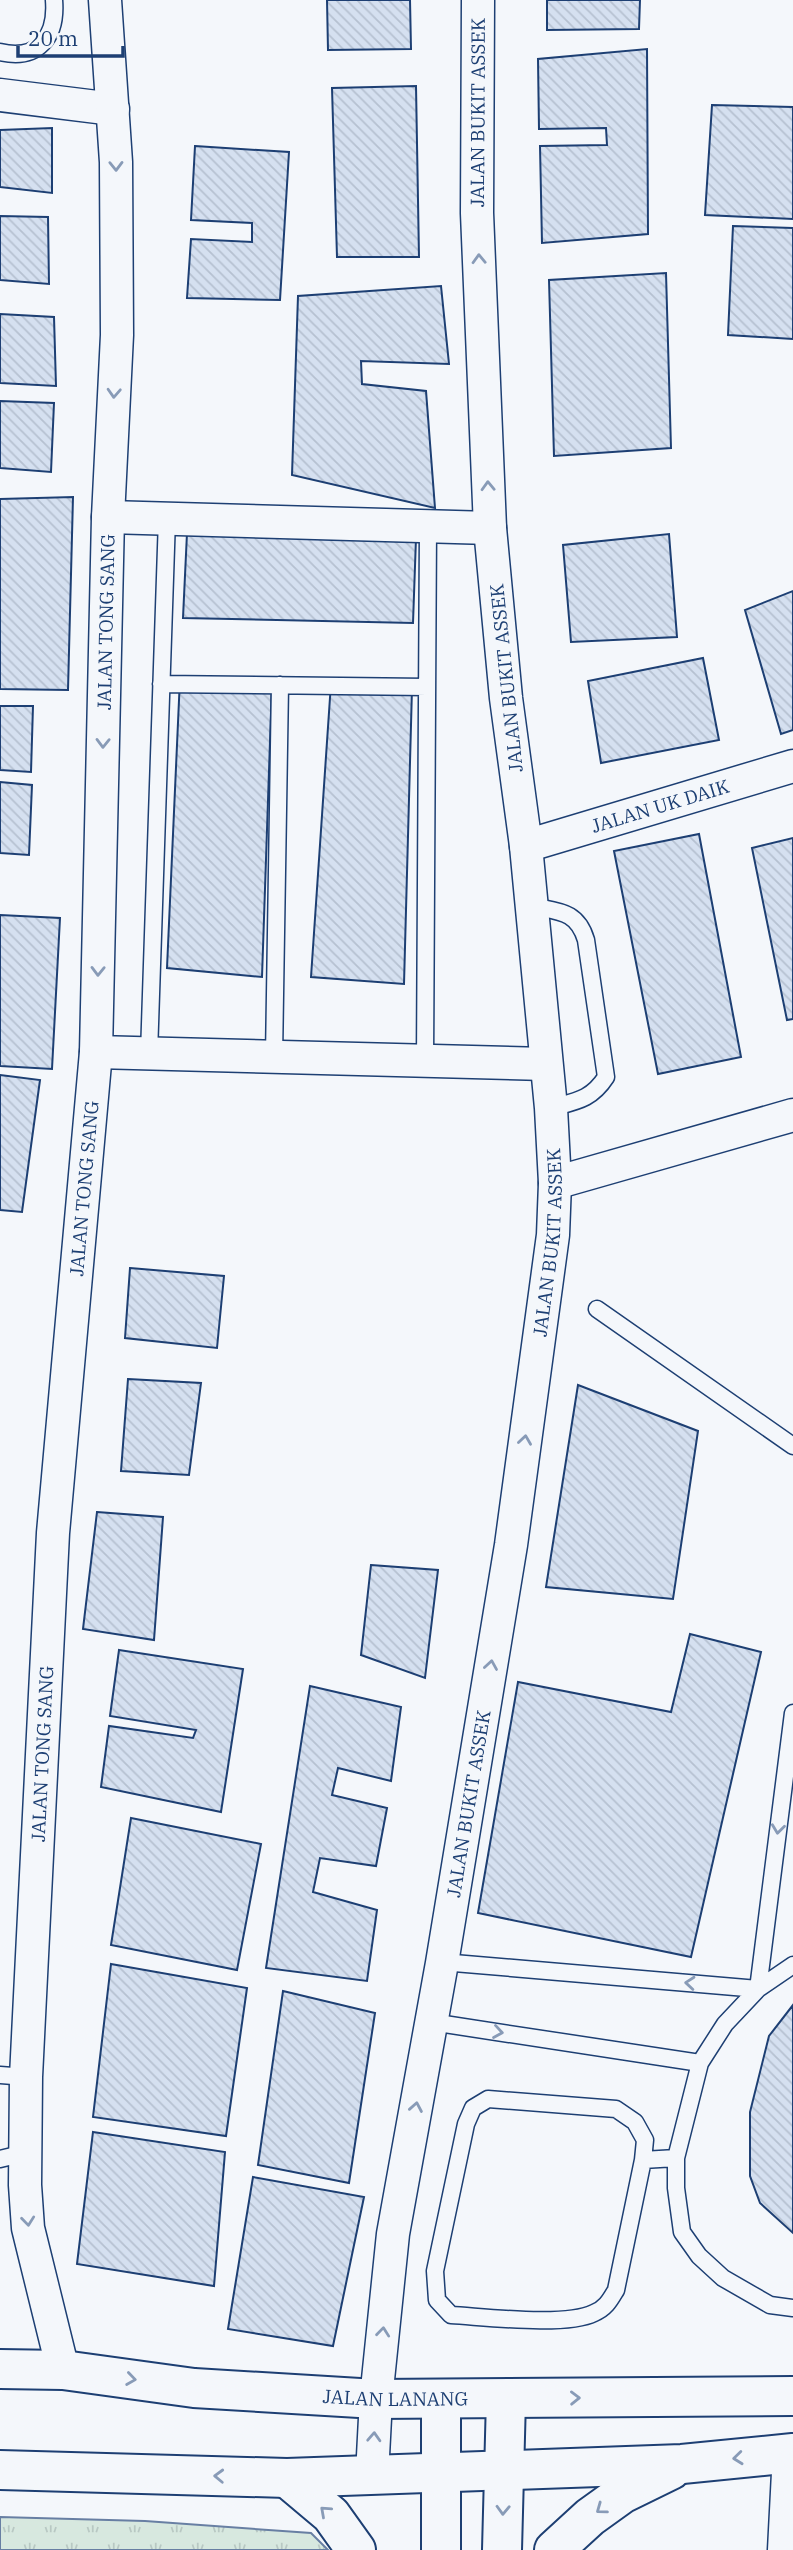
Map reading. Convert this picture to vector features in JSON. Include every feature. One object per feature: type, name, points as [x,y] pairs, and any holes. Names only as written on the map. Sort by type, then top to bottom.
[{"type":"main road","name":"JALAN LANANG","points":[[7,2364],[194,2388],[376,2399],[793,2396]]},
{"type":"main road","points":[[502,2550],[506,2399]]},
{"type":"main road","points":[[441,2400],[441,2550]]},
{"type":"main road","points":[[0,2470],[288,2478],[682,2464],[791,2453]]},
{"type":"main road","points":[[554,2550],[622,2494],[682,2464]]},
{"type":"main road","points":[[288,2478],[331,2515],[356,2550]]},
{"type":"street","name":"JALAN TONG SANG","points":[[63,2370],[13,2156],[13,2076],[53,1533],[96,1052],[108,517],[117,335],[116,162],[105,0]]},
{"type":"street","name":"JALAN BUKIT ASSEK","points":[[372,2475],[376,2399],[393,2234],[442,1962],[511,1545],[552,1235],[555,1183],[551,1108],[526,846],[506,698],[490,528],[477,213],[478,0]]},
{"type":"street","points":[[0,95],[113,109]]},
{"type":"street","points":[[108,517],[490,528]]},
{"type":"street","name":"JALAN UK DAIK","points":[[526,846],[793,766]]},
{"type":"street","points":[[96,1052],[545,1064]]},
{"type":"street","points":[[555,1183],[793,1115]]},
{"type":"street","points":[[784,2550],[789,2511],[791,2453]]},
{"type":"lane","points":[[0,52],[16,56],[35,51],[47,40],[55,15],[54,0]]},
{"type":"lane","points":[[149,1054],[166,518]]},
{"type":"lane","points":[[425,1061],[428,526]]},
{"type":"lane","points":[[161,684],[427,687]]},
{"type":"lane","points":[[274,1057],[280,685]]},
{"type":"lane","points":[[531,906],[565,914],[575,919],[582,928],[606,1077],[588,1098],[551,1108]]},
{"type":"lane","points":[[597,1310],[793,1446]]},
{"type":"lane","points":[[758,1989],[793,1713]]},
{"type":"lane","points":[[442,1962],[758,1989]]},
{"type":"lane","points":[[793,1965],[758,1989],[724,2024],[700,2063],[676,2158],[676,2188],[682,2231],[699,2256],[723,2278],[770,2305],[793,2308]]},
{"type":"lane","points":[[431,2022],[700,2063]]},
{"type":"lane","points":[[488,2099],[504,2099],[616,2109],[635,2122],[645,2140],[643,2160],[616,2290],[607,2305],[593,2314],[567,2321],[452,2315],[437,2300],[435,2271],[466,2124],[473,2108],[488,2099]]},
{"type":"lane","points":[[643,2160],[676,2158]]},
{"type":"green space","points":[[0,2517],[145,2521],[311,2533],[328,2550],[0,2550]]},
{"type":"building","points":[[327,0],[410,0],[411,49],[328,50]]},
{"type":"building","points":[[547,0],[640,0],[639,29],[547,30]]},
{"type":"building","points":[[647,49],[648,234],[542,243],[540,146],[607,145],[606,128],[539,129],[538,59]]},
{"type":"building","points":[[416,86],[419,257],[337,257],[332,88]]},
{"type":"building","points":[[712,105],[793,107],[793,219],[705,215]]},
{"type":"building","points":[[52,128],[52,193],[0,187],[0,130]]},
{"type":"building","points":[[195,146],[289,152],[280,300],[187,298],[191,239],[252,242],[252,223],[191,220]]},
{"type":"building","points":[[0,216],[48,217],[49,284],[0,280]]},
{"type":"building","points":[[733,226],[793,228],[793,339],[728,335]]},
{"type":"building","points":[[666,273],[671,448],[554,456],[549,280]]},
{"type":"building","points":[[441,286],[449,364],[361,361],[362,384],[426,391],[435,508],[292,475],[298,296]]},
{"type":"building","points":[[0,314],[54,317],[56,386],[0,383]]},
{"type":"building","points":[[0,401],[54,403],[51,472],[0,468]]},
{"type":"building","points":[[73,497],[68,690],[0,689],[0,499]]},
{"type":"building","points":[[187,533],[416,538],[413,623],[183,618]]},
{"type":"building","points":[[669,534],[677,637],[571,642],[563,545]]},
{"type":"building","points":[[793,591],[793,730],[781,734],[745,610]]},
{"type":"building","points":[[703,658],[719,740],[601,763],[588,681]]},
{"type":"building","points":[[180,678],[272,683],[262,977],[167,968]]},
{"type":"building","points":[[331,683],[412,688],[404,984],[311,977]]},
{"type":"building","points":[[0,706],[33,706],[31,772],[0,770]]},
{"type":"building","points":[[0,782],[32,785],[29,855],[0,853]]},
{"type":"building","points":[[699,834],[741,1057],[658,1074],[614,851]]},
{"type":"building","points":[[793,838],[793,1019],[787,1020],[752,848]]},
{"type":"building","points":[[0,915],[60,918],[52,1069],[0,1066]]},
{"type":"building","points":[[0,1075],[40,1080],[22,1212],[0,1210]]},
{"type":"building","points":[[130,1268],[224,1276],[217,1348],[125,1338]]},
{"type":"building","points":[[128,1379],[201,1383],[189,1475],[121,1471]]},
{"type":"building","points":[[578,1385],[698,1431],[673,1599],[546,1587]]},
{"type":"building","points":[[97,1512],[163,1517],[154,1640],[83,1629]]},
{"type":"building","points":[[371,1565],[438,1570],[425,1678],[361,1655]]},
{"type":"building","points":[[690,1634],[761,1652],[691,1957],[478,1913],[518,1682],[671,1712]]},
{"type":"building","points":[[119,1650],[243,1669],[221,1812],[101,1787],[109,1726],[193,1738],[196,1730],[110,1716]]},
{"type":"building","points":[[310,1686],[401,1707],[391,1781],[338,1768],[332,1795],[387,1808],[376,1866],[320,1858],[313,1892],[377,1910],[367,1981],[266,1968]]},
{"type":"building","points":[[131,1818],[261,1844],[237,1970],[111,1945]]},
{"type":"building","points":[[111,1964],[247,1988],[226,2136],[93,2117]]},
{"type":"building","points":[[283,1991],[375,2013],[349,2183],[258,2165]]},
{"type":"building","points":[[793,2005],[793,2233],[760,2203],[750,2176],[750,2112],[769,2036]]},
{"type":"building","points":[[93,2132],[225,2152],[214,2286],[77,2264]]},
{"type":"building","points":[[253,2177],[364,2197],[333,2346],[228,2329]]}]
